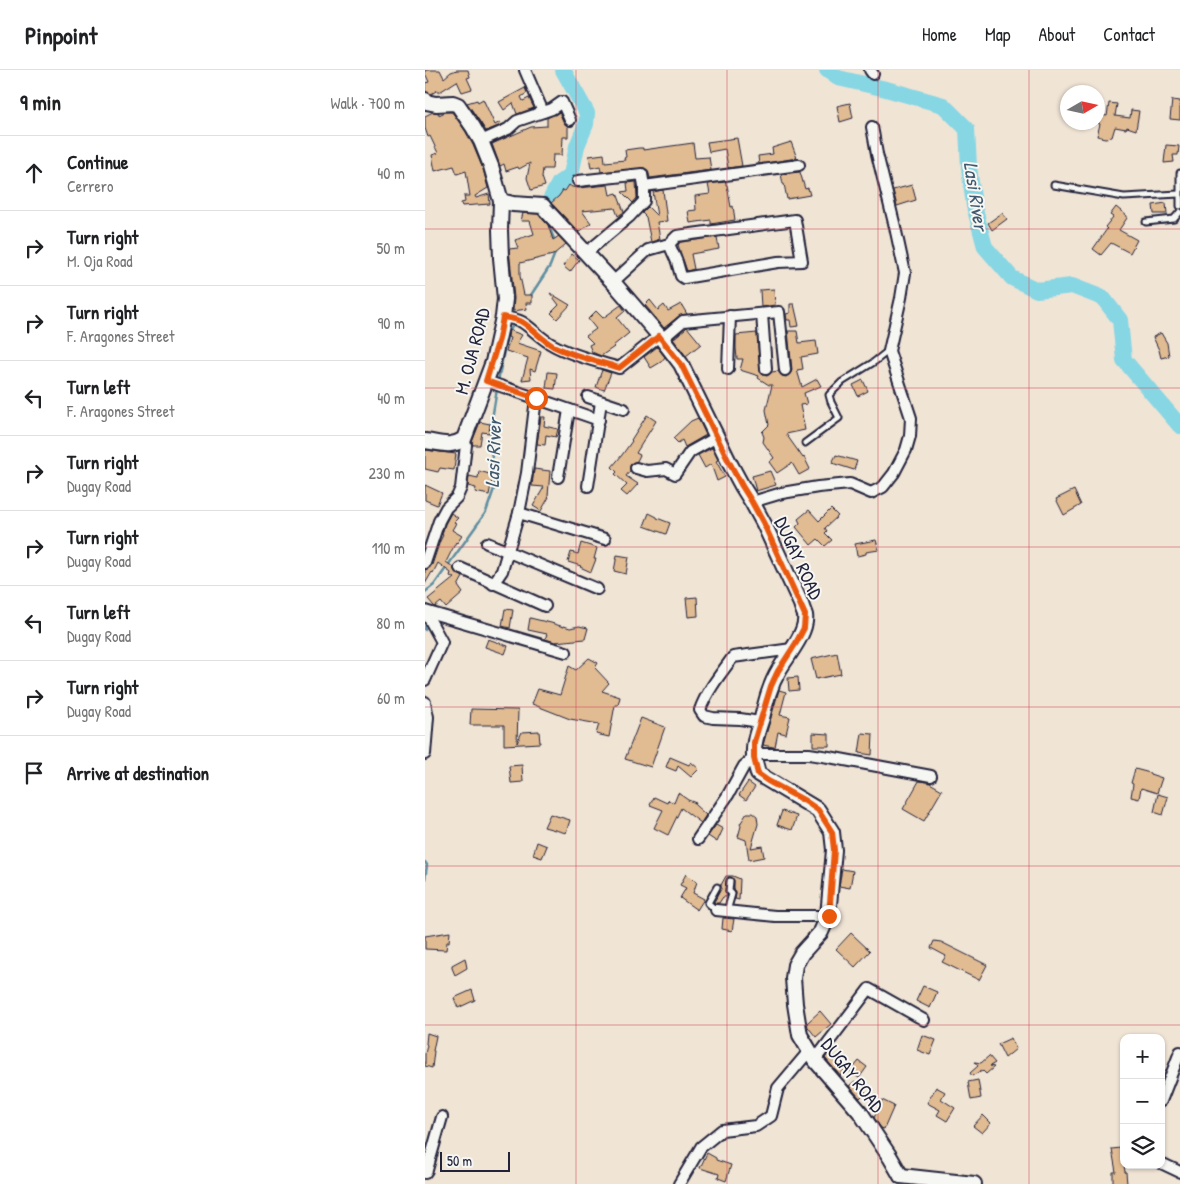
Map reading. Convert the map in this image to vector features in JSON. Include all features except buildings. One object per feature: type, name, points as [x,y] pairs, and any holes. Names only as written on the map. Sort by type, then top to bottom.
[{"type":"street","points":[[525,70],[543,112]]},
{"type":"street","name":"M. OJA ROAD","points":[[425,100],[426,102],[436,104],[453,103],[458,105],[481,141],[491,166],[501,201],[501,258],[505,299],[503,317],[499,339],[486,381],[464,439]]},
{"type":"street","points":[[481,141],[508,129],[517,122],[552,109],[562,102],[570,120]]},
{"type":"street","points":[[752,502],[782,493],[849,484],[871,493],[883,487],[893,474],[906,450],[910,436],[911,418],[889,351],[905,272],[872,127]]},
{"type":"street","points":[[645,186],[799,165]]},
{"type":"street","points":[[578,181],[642,174],[645,186],[645,201],[586,253]]},
{"type":"street","name":"DUGAY ROAD","points":[[501,201],[544,207],[613,282],[681,364],[717,438],[775,548],[805,615],[804,628],[771,686],[754,742],[754,756],[758,774],[818,810],[832,832],[834,850],[829,916],[821,932],[802,953],[795,965],[793,978],[800,1035],[812,1055],[860,1112],[890,1157],[900,1180]]},
{"type":"street","points":[[613,282],[648,250],[669,244],[677,236],[795,220],[802,261],[778,262],[684,278],[681,276],[669,244]]},
{"type":"street","points":[[503,317],[520,321],[554,346],[570,353],[619,368],[683,321],[779,312],[785,370]]},
{"type":"street","points":[[762,314],[766,369]]},
{"type":"street","points":[[729,369],[730,316]]},
{"type":"street","points":[[486,381],[599,420]]},
{"type":"street","points":[[588,397],[624,409]]},
{"type":"street","points":[[493,584],[502,571],[519,513],[527,473],[536,398]]},
{"type":"street","points":[[587,486],[601,402]]},
{"type":"street","points":[[558,477],[569,410]]},
{"type":"street","points":[[636,468],[647,471],[667,469],[675,474],[690,452],[717,438]]},
{"type":"street","points":[[425,441],[452,445],[464,439],[466,445],[461,488],[457,497],[446,508],[439,521],[425,563]]},
{"type":"street","points":[[519,513],[605,539]]},
{"type":"street","points":[[487,543],[597,589]]},
{"type":"street","points":[[460,568],[545,606]]},
{"type":"street","points":[[425,611],[566,652]]},
{"type":"street","points":[[425,611],[442,642],[425,680]]},
{"type":"street","points":[[760,722],[713,718],[704,716],[700,710],[702,703],[733,657],[792,649]]},
{"type":"street","points":[[425,702],[428,717],[425,754]]},
{"type":"street","points":[[698,839],[728,795],[744,766],[754,756],[809,754],[829,756],[931,776]]},
{"type":"street","points":[[716,910],[775,916],[829,916]]},
{"type":"street","points":[[679,1184],[701,1147],[722,1130],[756,1126],[771,1116],[778,1088],[812,1055],[869,989],[924,1020]]},
{"type":"street","points":[[1165,1091],[1180,1052]]},
{"type":"street","points":[[425,1173],[442,1117]]},
{"type":"street","points":[[1165,1165],[1180,1172]]},
{"type":"street","points":[[900,1180],[974,1184]]},
{"type":"lane","points":[[1180,173],[1180,206]]},
{"type":"lane","points":[[1054,185],[1124,196],[1179,194]]},
{"type":"lane","points":[[1146,222],[1174,219],[1180,212]]},
{"type":"lane","points":[[805,443],[839,418],[829,395],[842,382],[889,351]]},
{"type":"lane","points":[[727,911],[732,894],[729,891],[730,881]]},
{"type":"lane","points":[[716,910],[708,903],[717,887]]},
{"type":"waterway","name":"Lasi River","points":[[549,202],[559,183],[571,175],[577,146],[586,124],[587,113],[563,70]]},
{"type":"waterway","name":"Lasi River","points":[[827,70],[838,78],[943,105],[967,129],[974,206],[985,247],[1012,278],[1037,290],[1072,286],[1103,298],[1120,320],[1124,360],[1180,426]]},
{"type":"waterway","name":"Lasi River","points":[[546,219],[554,242]]},
{"type":"waterway","name":"Lasi River","points":[[529,298],[550,266],[555,253]]},
{"type":"waterway","name":"Lasi River","points":[[498,381],[507,336],[513,325]]},
{"type":"waterway","name":"Lasi River","points":[[425,592],[434,585],[486,512],[495,486],[491,450],[491,425],[497,389]]},
{"type":"waterway","name":"Lasi River","points":[[425,621],[425,630]]},
{"type":"waterway","name":"Lasi River","points":[[425,862],[427,865],[425,879]]},
{"type":"route","points":[[536,398],[486,381],[493,362],[503,317],[520,321],[554,346],[570,353],[619,368],[659,336],[681,364],[729,462],[764,524],[805,615],[804,628],[771,686],[754,742],[754,758],[758,774],[818,810],[832,832],[834,850],[829,916]]}]
